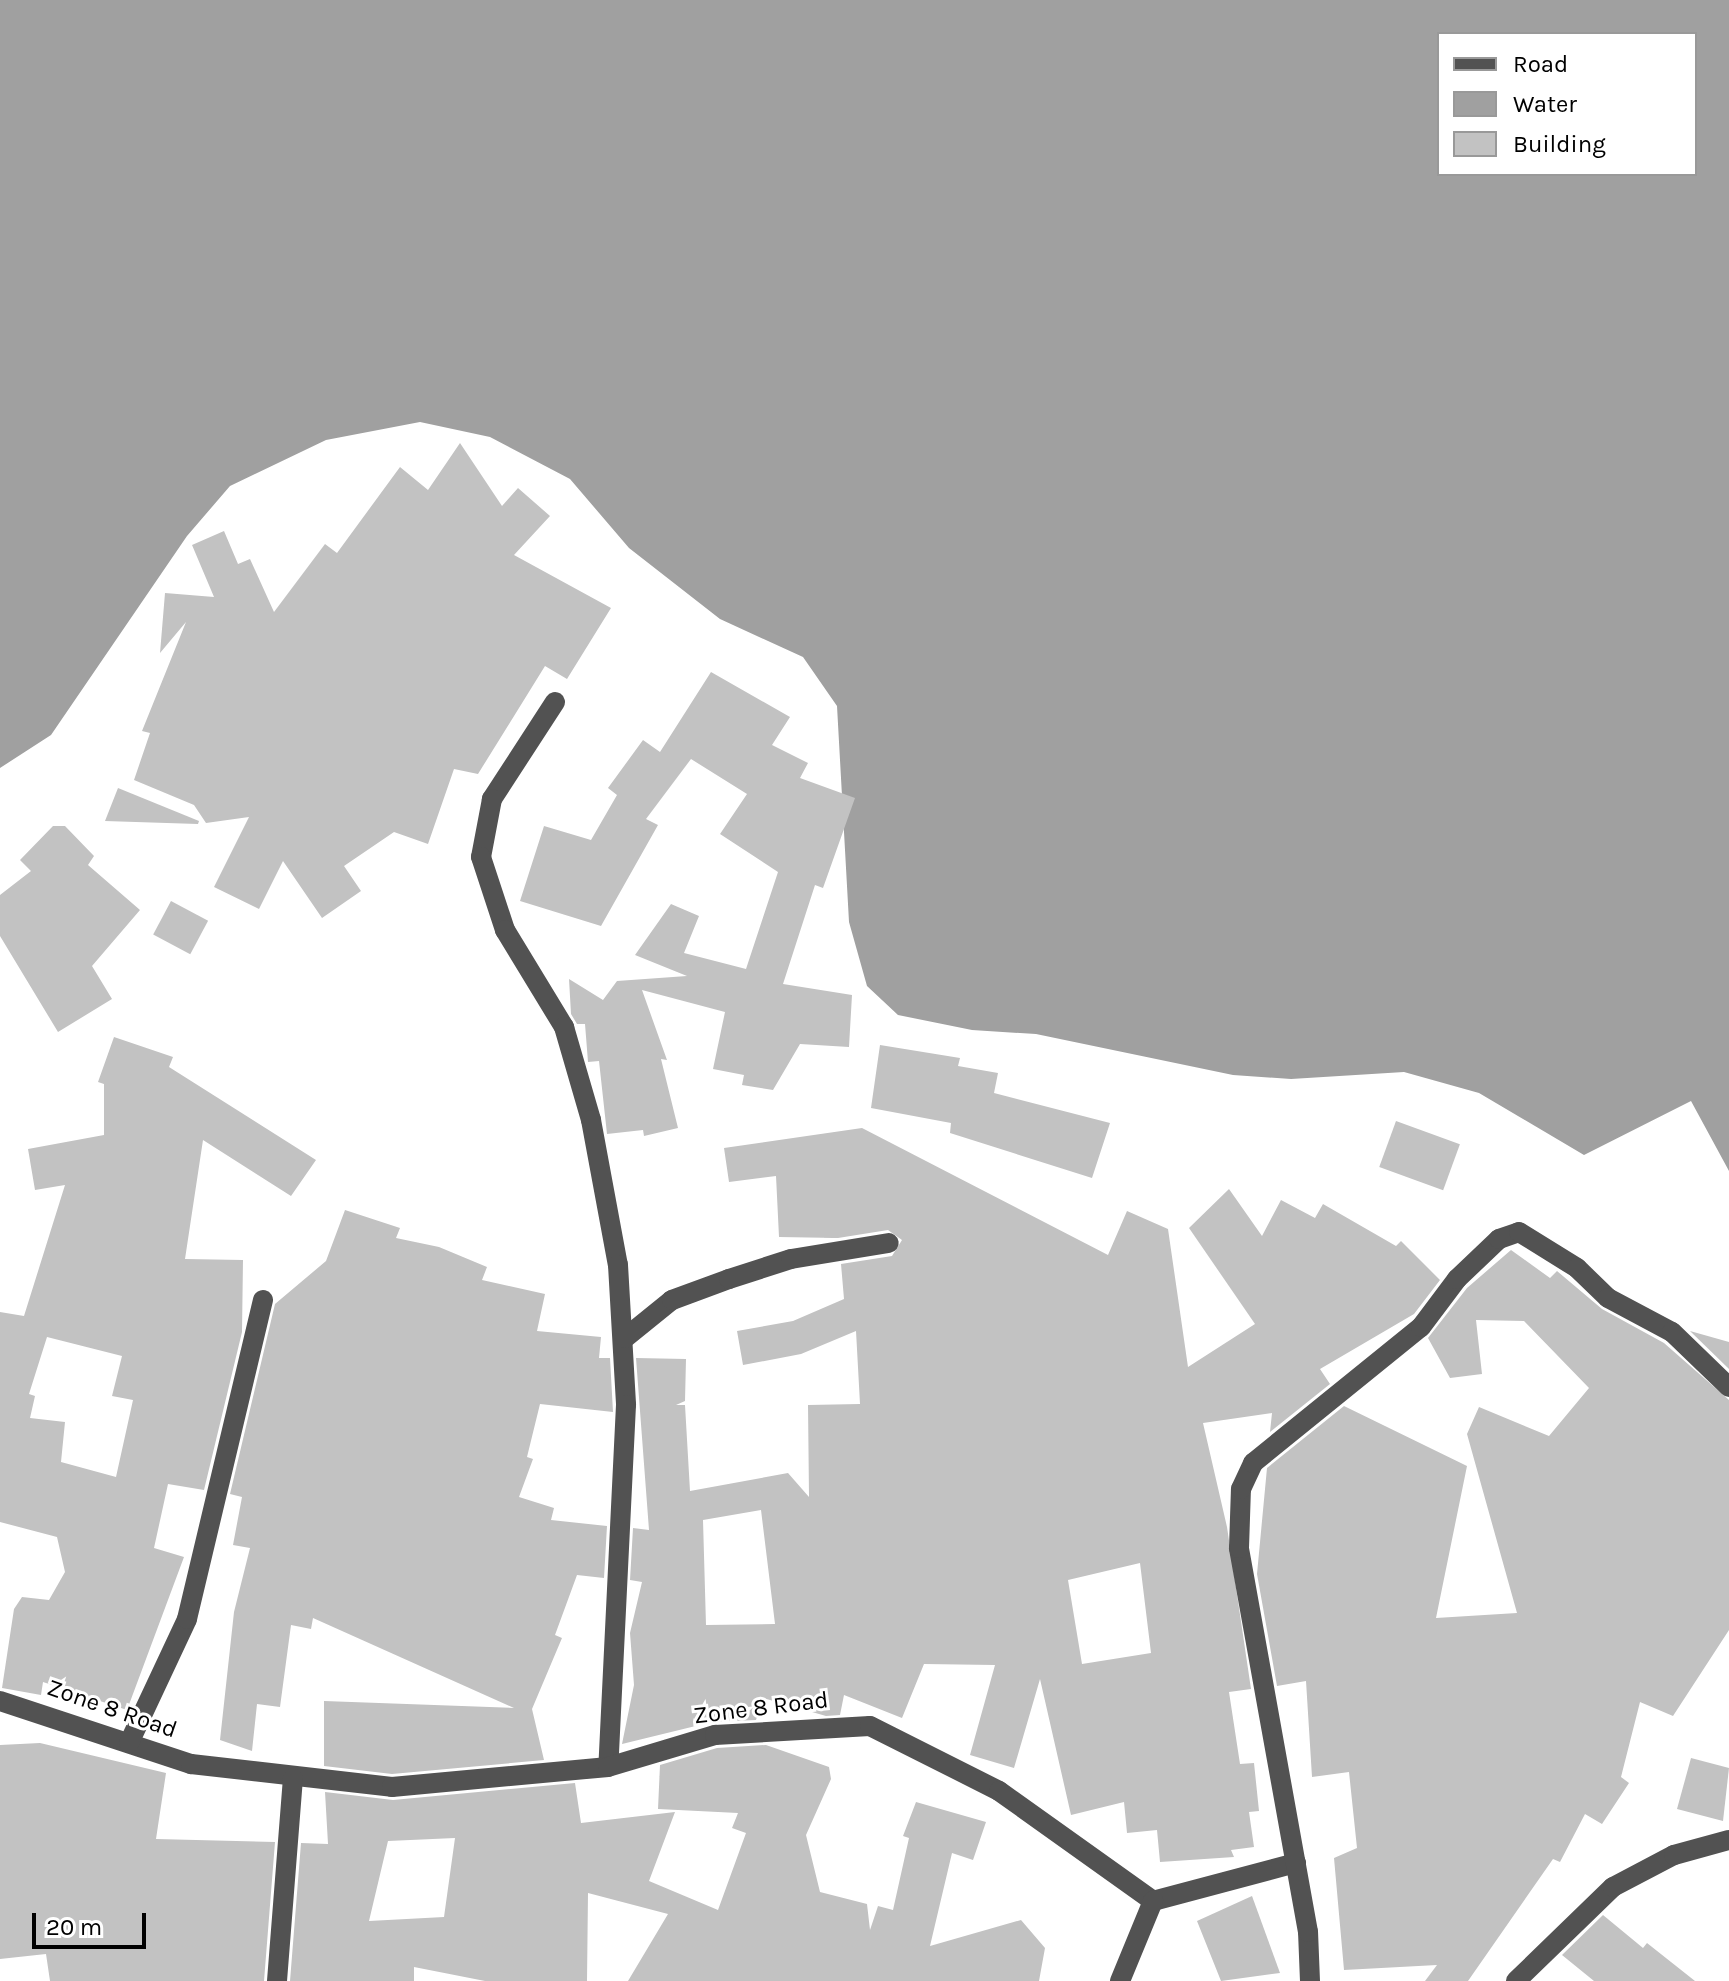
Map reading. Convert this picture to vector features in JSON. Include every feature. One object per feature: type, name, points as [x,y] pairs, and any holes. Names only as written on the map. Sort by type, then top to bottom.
[{"type":"street","points":[[555,702],[492,799],[481,857],[505,930],[564,1027],[591,1120],[625,1338],[624,1515],[608,1767]]},
{"type":"street","points":[[1310,1981],[1296,1863],[1239,1548],[1241,1489],[1253,1463],[1421,1327],[1457,1279],[1499,1239],[1519,1232],[1577,1268],[1608,1298],[1672,1332],[1729,1387]]},
{"type":"street","points":[[625,1338],[686,1295],[791,1259],[889,1243]]},
{"type":"street","points":[[129,1743],[187,1619],[263,1300]]},
{"type":"street","name":"Zone 8 Road","points":[[0,1701],[191,1764],[293,1779],[392,1787],[608,1767],[715,1735],[870,1726],[999,1791],[1153,1901]]},
{"type":"street","points":[[277,1981],[293,1779]]},
{"type":"street","points":[[1516,1981],[1613,1887],[1674,1855],[1729,1840]]},
{"type":"street","points":[[1120,1981],[1153,1901],[1296,1863]]},
{"type":"water","points":[[0,0],[1729,0],[1729,1171],[1691,1101],[1584,1155],[1479,1093],[1404,1072],[1291,1079],[1233,1075],[1036,1034],[972,1030],[898,1015],[867,986],[849,922],[837,706],[803,657],[720,619],[629,548],[570,479],[490,437],[420,422],[326,440],[230,486],[187,536],[51,735],[0,768]]},
{"type":"building","points":[[460,443],[502,506],[518,488],[550,516],[514,555],[611,608],[567,679],[545,666],[478,774],[454,769],[428,844],[394,832],[344,866],[361,891],[322,918],[283,861],[259,909],[214,887],[249,817],[206,823],[194,805],[134,780],[150,733],[142,731],[186,622],[160,653],[165,593],[214,597],[192,545],[224,531],[238,564],[250,559],[274,612],[325,544],[337,553],[400,467],[428,490]]},
{"type":"building","points":[[711,672],[790,717],[772,745],[808,763],[800,778],[855,798],[823,888],[815,885],[783,984],[852,995],[849,1047],[800,1044],[773,1090],[742,1085],[744,1075],[713,1069],[725,1012],[642,990],[667,1060],[661,1059],[678,1128],[644,1136],[643,1130],[607,1134],[599,1061],[588,1062],[585,1024],[577,1024],[571,1014],[569,979],[603,1000],[617,981],[687,976],[635,955],[671,904],[699,916],[684,953],[746,969],[778,872],[720,834],[747,794],[691,759],[646,819],[658,825],[601,926],[520,901],[544,826],[591,840],[617,795],[608,788],[643,740],[660,752]]},
{"type":"building","points":[[118,788],[199,821],[198,824],[105,821]]},
{"type":"building","points":[[53,826],[65,826],[94,856],[88,865],[140,910],[92,966],[112,999],[58,1032],[0,936],[0,895],[31,871],[20,860]]},
{"type":"building","points":[[171,901],[208,921],[190,954],[153,935]]},
{"type":"building","points":[[114,1037],[173,1057],[169,1067],[316,1160],[291,1196],[203,1140],[185,1259],[243,1260],[242,1332],[204,1490],[168,1484],[154,1548],[184,1557],[127,1710],[43,1682],[41,1695],[2,1688],[14,1609],[22,1597],[49,1600],[65,1572],[57,1537],[0,1522],[0,1312],[24,1316],[65,1185],[35,1190],[28,1149],[104,1135],[104,1084],[98,1082]],"holes":[[[47,1337],[122,1356],[112,1396],[133,1400],[116,1477],[61,1462],[65,1422],[30,1418],[35,1396],[29,1394]]]},
{"type":"building","points":[[880,1045],[960,1058],[958,1066],[998,1073],[994,1093],[1110,1123],[1092,1178],[950,1133],[951,1123],[871,1108]]},
{"type":"building","points":[[1396,1121],[1460,1144],[1443,1190],[1379,1167]]},
{"type":"building","points":[[862,1128],[1108,1255],[1127,1211],[1168,1229],[1188,1367],[1255,1324],[1189,1228],[1229,1189],[1262,1236],[1281,1200],[1315,1218],[1323,1204],[1396,1246],[1401,1241],[1440,1280],[1414,1314],[1320,1369],[1330,1384],[1270,1432],[1272,1413],[1203,1423],[1227,1527],[1251,1689],[1229,1692],[1240,1764],[1254,1763],[1259,1811],[1249,1812],[1254,1847],[1231,1850],[1234,1857],[1160,1862],[1157,1830],[1127,1833],[1124,1802],[1071,1815],[1040,1679],[1014,1768],[970,1755],[995,1665],[924,1664],[902,1718],[844,1695],[840,1715],[826,1716],[763,1698],[756,1720],[712,1722],[622,1744],[634,1685],[630,1633],[642,1582],[630,1580],[633,1528],[649,1530],[636,1358],[686,1359],[685,1401],[676,1405],[685,1405],[690,1491],[788,1473],[809,1497],[808,1405],[860,1404],[856,1331],[801,1354],[743,1365],[737,1331],[793,1321],[844,1299],[841,1264],[892,1256],[902,1240],[888,1230],[838,1238],[779,1237],[776,1176],[729,1182],[724,1148]],"holes":[[[761,1510],[775,1624],[706,1625],[703,1520]],[[1140,1563],[1151,1653],[1082,1664],[1068,1580]]]},
{"type":"building","points":[[345,1210],[400,1228],[396,1238],[439,1247],[487,1267],[482,1280],[545,1294],[537,1331],[601,1337],[599,1358],[610,1358],[613,1412],[540,1404],[527,1457],[533,1459],[519,1497],[554,1508],[551,1520],[607,1526],[604,1578],[577,1575],[555,1635],[562,1638],[532,1709],[544,1760],[392,1774],[324,1766],[324,1701],[514,1708],[313,1618],[311,1629],[291,1625],[280,1707],[257,1704],[252,1751],[220,1740],[234,1612],[250,1548],[233,1545],[242,1497],[230,1494],[275,1304],[326,1261]]},
{"type":"building","points":[[1511,1250],[1550,1278],[1557,1271],[1602,1309],[1664,1343],[1729,1400],[1729,1630],[1673,1716],[1640,1702],[1621,1777],[1629,1783],[1602,1824],[1585,1814],[1560,1862],[1553,1859],[1468,1981],[1425,1981],[1437,1965],[1344,1970],[1334,1858],[1357,1848],[1349,1772],[1312,1777],[1306,1681],[1277,1686],[1257,1574],[1267,1468],[1344,1406],[1467,1466],[1436,1618],[1517,1613],[1467,1434],[1479,1407],[1549,1436],[1589,1388],[1524,1321],[1476,1320],[1482,1374],[1450,1378],[1428,1338],[1467,1288]]},
{"type":"building","points":[[1690,1331],[1729,1342],[1729,1369]]},
{"type":"building","points":[[40,1743],[166,1773],[156,1839],[275,1842],[264,1981],[50,1981],[46,1954],[0,1959],[0,1745]]},
{"type":"building","points":[[766,1745],[829,1767],[831,1779],[806,1835],[820,1892],[867,1904],[870,1930],[878,1906],[893,1910],[909,1838],[903,1836],[916,1802],[986,1822],[973,1860],[952,1853],[930,1946],[1021,1920],[1045,1948],[1039,1981],[628,1981],[668,1914],[588,1893],[587,1981],[485,1981],[414,1967],[414,1981],[290,1981],[301,1843],[328,1844],[325,1792],[393,1800],[575,1783],[581,1823],[675,1812],[649,1881],[718,1910],[746,1833],[732,1828],[738,1813],[658,1809],[660,1765],[717,1748]],"holes":[[[455,1838],[444,1917],[369,1921],[388,1841]]]},
{"type":"building","points":[[1691,1758],[1729,1768],[1723,1821],[1677,1809]]},
{"type":"building","points":[[1252,1896],[1280,1973],[1221,1981],[1197,1921]]},
{"type":"building","points":[[1603,1915],[1643,1948],[1647,1943],[1695,1981],[1594,1981],[1562,1955]]}]
